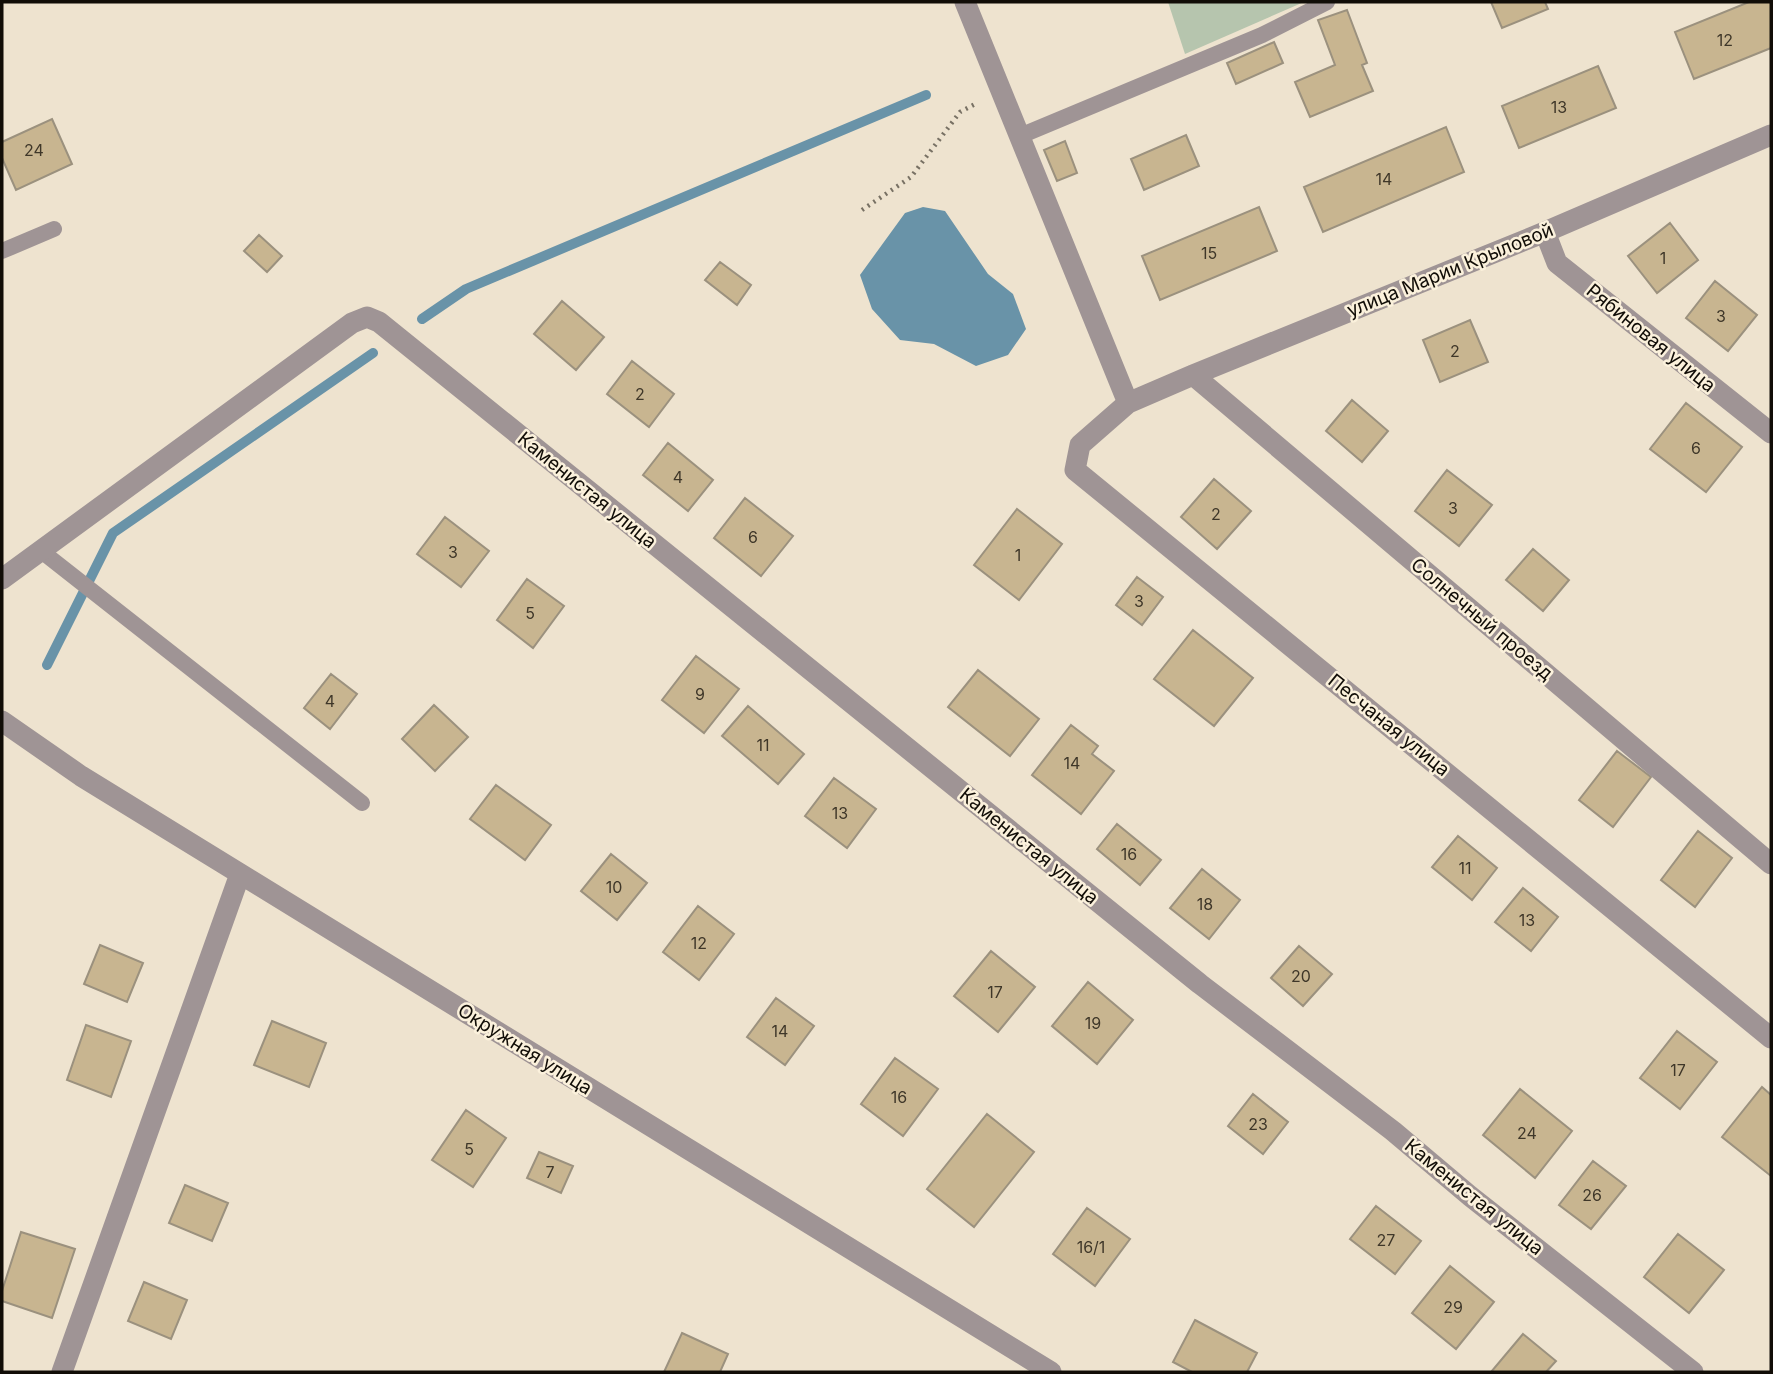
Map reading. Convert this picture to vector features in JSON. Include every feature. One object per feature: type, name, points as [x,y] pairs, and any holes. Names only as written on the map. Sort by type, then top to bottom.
[{"type":"street","points":[[965,2],[1129,403]]},
{"type":"street","name":"улица Марии Крыловой","points":[[1129,403],[1193,374],[1545,232],[1771,135]]},
{"type":"street","name":"Рябиновая улица","points":[[1545,232],[1557,263],[1771,433]]},
{"type":"street","name":"Каменистая улица","points":[[40,550],[352,323],[367,317],[379,322],[1200,984],[1393,1131],[1470,1196],[1693,1372]]},
{"type":"street","name":"Солнечный проезд","points":[[1193,374],[1771,864]]},
{"type":"street","name":"Песчаная улица","points":[[1129,403],[1080,445],[1075,470],[1771,1038]]},
{"type":"street","points":[[2,579],[40,550]]},
{"type":"street","name":"Окружная улица","points":[[2,720],[80,776],[1051,1372]]},
{"type":"street","points":[[62,1372],[240,874]]},
{"type":"lane","points":[[1020,136],[1262,34],[1327,2]]},
{"type":"lane","points":[[2,251],[54,229]]},
{"type":"lane","points":[[40,550],[362,803]]},
{"type":"path","points":[[862,210],[911,177],[960,112],[1002,89]]},
{"type":"green space","points":[[1168,2],[1304,2],[1185,54]]},
{"type":"water","points":[[923,207],[945,211],[988,274],[1013,294],[1026,329],[1008,355],[976,366],[934,344],[900,340],[872,309],[860,275],[905,213]]},
{"type":"building","points":[[1491,2],[1545,2],[1548,9],[1502,28]]},
{"type":"building","points":[[1749,2],[1771,2],[1771,48],[1694,79],[1675,32]]},
{"type":"building","points":[[1347,10],[1367,63],[1362,65],[1373,91],[1310,117],[1295,82],[1335,65],[1318,20]]},
{"type":"building","points":[[1274,42],[1283,63],[1236,84],[1227,63]]},
{"type":"building","points":[[1598,66],[1616,108],[1519,148],[1502,106]]},
{"type":"building","points":[[52,119],[72,164],[16,190],[2,158],[2,142]]},
{"type":"building","points":[[1446,127],[1464,172],[1323,232],[1304,187]]},
{"type":"building","points":[[1186,135],[1199,166],[1144,190],[1131,159]]},
{"type":"building","points":[[1065,141],[1077,173],[1057,181],[1044,150]]},
{"type":"building","points":[[1259,207],[1277,251],[1160,300],[1142,256]]},
{"type":"building","points":[[1670,223],[1698,260],[1657,293],[1628,256]]},
{"type":"building","points":[[259,235],[282,256],[267,272],[244,251]]},
{"type":"building","points":[[720,262],[751,285],[737,305],[705,280]]},
{"type":"building","points":[[1715,281],[1757,315],[1728,351],[1686,318]]},
{"type":"building","points":[[562,301],[604,337],[576,370],[534,334]]},
{"type":"building","points":[[1470,320],[1488,362],[1440,382],[1423,340]]},
{"type":"building","points":[[632,361],[674,394],[649,427],[607,394]]},
{"type":"building","points":[[1352,400],[1388,431],[1362,462],[1326,431]]},
{"type":"building","points":[[1686,403],[1742,447],[1706,492],[1650,449]]},
{"type":"building","points":[[668,443],[713,480],[688,511],[643,475]]},
{"type":"building","points":[[1447,470],[1492,505],[1459,546],[1415,511]]},
{"type":"building","points":[[1214,479],[1251,511],[1217,549],[1181,517]]},
{"type":"building","points":[[745,498],[793,536],[761,576],[714,538]]},
{"type":"building","points":[[1017,509],[1062,544],[1019,600],[974,565]]},
{"type":"building","points":[[445,517],[489,551],[461,587],[417,554]]},
{"type":"building","points":[[1533,549],[1569,580],[1543,611],[1506,580]]},
{"type":"building","points":[[1137,577],[1163,597],[1142,625],[1116,605]]},
{"type":"building","points":[[527,579],[564,606],[533,648],[497,620]]},
{"type":"building","points":[[1193,630],[1253,678],[1214,726],[1154,679]]},
{"type":"building","points":[[696,656],[739,689],[704,733],[662,700]]},
{"type":"building","points":[[978,670],[1039,719],[1010,756],[948,707]]},
{"type":"building","points":[[331,674],[357,694],[330,729],[304,708]]},
{"type":"building","points":[[434,705],[468,737],[435,771],[402,739]]},
{"type":"building","points":[[748,706],[804,754],[778,784],[722,736]]},
{"type":"building","points":[[1071,725],[1098,746],[1092,754],[1114,771],[1081,814],[1032,775]]},
{"type":"building","points":[[1617,751],[1651,777],[1613,827],[1579,800]]},
{"type":"building","points":[[834,778],[876,809],[847,848],[805,816]]},
{"type":"building","points":[[496,785],[551,825],[525,860],[470,819]]},
{"type":"building","points":[[1117,824],[1161,860],[1140,885],[1097,849]]},
{"type":"building","points":[[1698,831],[1732,858],[1695,907],[1661,880]]},
{"type":"building","points":[[1458,836],[1497,868],[1472,900],[1432,867]]},
{"type":"building","points":[[611,854],[647,883],[617,920],[581,891]]},
{"type":"building","points":[[1202,869],[1240,900],[1209,939],[1170,908]]},
{"type":"building","points":[[1523,888],[1558,917],[1531,951],[1495,922]]},
{"type":"building","points":[[698,906],[734,934],[699,980],[663,952]]},
{"type":"building","points":[[100,945],[143,963],[127,1002],[84,984]]},
{"type":"building","points":[[1299,946],[1332,974],[1303,1006],[1271,978]]},
{"type":"building","points":[[991,951],[1035,987],[998,1032],[954,996]]},
{"type":"building","points":[[1088,982],[1133,1020],[1097,1064],[1052,1026]]},
{"type":"building","points":[[776,998],[814,1026],[785,1065],[747,1037]]},
{"type":"building","points":[[272,1021],[326,1043],[309,1087],[254,1065]]},
{"type":"building","points":[[86,1025],[131,1041],[111,1097],[67,1080]]},
{"type":"building","points":[[1677,1031],[1717,1062],[1680,1109],[1640,1078]]},
{"type":"building","points":[[895,1058],[938,1089],[903,1136],[861,1104]]},
{"type":"building","points":[[1762,1087],[1771,1095],[1771,1176],[1722,1137]]},
{"type":"building","points":[[1520,1089],[1572,1131],[1535,1178],[1483,1135]]},
{"type":"building","points":[[1253,1094],[1288,1122],[1263,1154],[1228,1126]]},
{"type":"building","points":[[466,1110],[506,1138],[473,1187],[432,1160]]},
{"type":"building","points":[[987,1114],[1034,1152],[974,1227],[927,1189]]},
{"type":"building","points":[[539,1152],[573,1166],[561,1193],[527,1178]]},
{"type":"building","points":[[1593,1161],[1626,1186],[1591,1229],[1559,1205]]},
{"type":"building","points":[[185,1185],[228,1203],[212,1241],[169,1223]]},
{"type":"building","points":[[1376,1206],[1421,1241],[1395,1274],[1350,1239]]},
{"type":"building","points":[[1087,1208],[1130,1239],[1095,1286],[1053,1254]]},
{"type":"building","points":[[21,1232],[75,1249],[52,1318],[2,1301],[2,1291]]},
{"type":"building","points":[[1678,1234],[1724,1270],[1689,1313],[1644,1277]]},
{"type":"building","points":[[1450,1266],[1494,1302],[1456,1349],[1412,1313]]},
{"type":"building","points":[[144,1282],[187,1300],[171,1339],[128,1321]]},
{"type":"building","points":[[1195,1320],[1257,1353],[1247,1372],[1192,1372],[1173,1362]]},
{"type":"building","points":[[682,1333],[728,1354],[720,1372],[664,1372]]},
{"type":"building","points":[[1523,1334],[1556,1361],[1546,1372],[1491,1372]]},
{"type":"waterway","points":[[422,319],[466,289],[926,95]]},
{"type":"waterway","points":[[47,665],[113,533],[373,353]]}]
